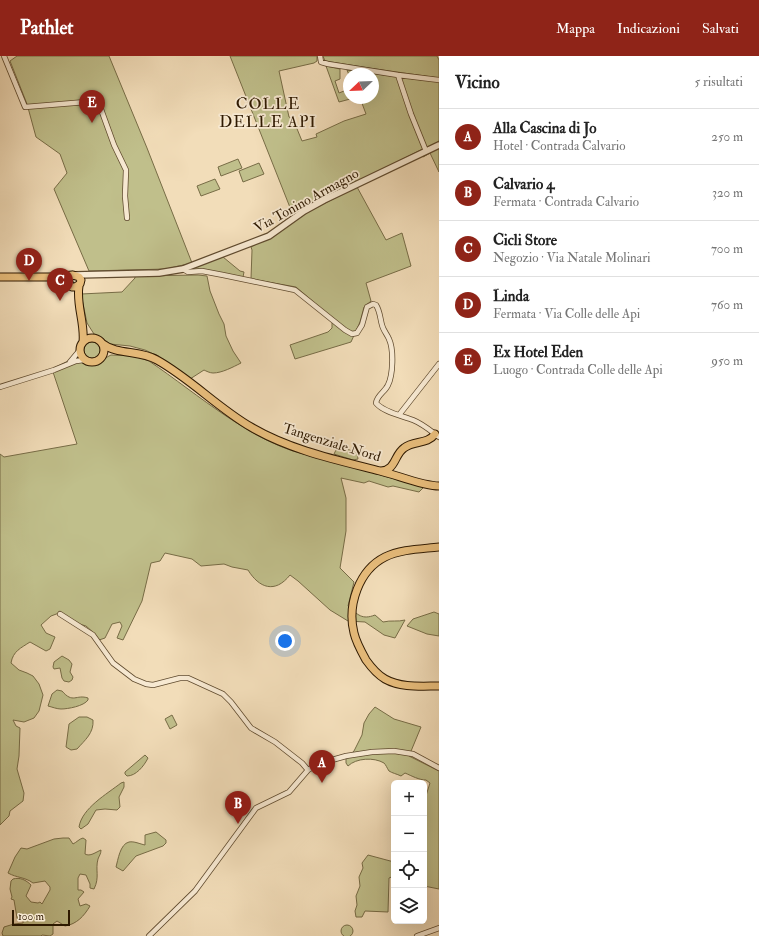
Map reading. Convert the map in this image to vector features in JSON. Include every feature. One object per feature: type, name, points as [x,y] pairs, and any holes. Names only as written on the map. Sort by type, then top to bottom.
[{"type":"main road","points":[[74,275],[68,280],[75,285],[82,322],[84,335],[80,354],[84,360],[88,362],[98,361],[103,355],[103,344],[101,341],[94,338],[82,322]]},
{"type":"main road","points":[[0,277],[55,277],[74,275],[80,278],[75,285]]},
{"type":"main road","points":[[55,277],[75,285]]},
{"type":"main road","points":[[83,342],[86,339],[94,338]]},
{"type":"main road","name":"Tangenziale Nord","points":[[103,344],[109,348],[143,354],[158,360],[252,428],[296,447],[439,486]]},
{"type":"main road","name":"Tangenziale Nord","points":[[103,355],[120,351]]},
{"type":"main road","points":[[381,471],[389,469],[394,464],[400,451],[406,446],[429,440],[437,436]]},
{"type":"main road","points":[[394,464],[395,470],[402,477]]},
{"type":"main road","points":[[439,547],[386,556],[376,562],[359,584],[355,596],[352,620],[353,632],[357,644],[375,671],[384,679],[407,686],[439,686]]},
{"type":"street","points":[[4,56],[25,107],[98,101],[114,145],[126,170],[125,196],[127,218]]},
{"type":"street","points":[[320,56],[321,62],[398,75],[439,80]]},
{"type":"street","points":[[398,75],[411,114],[426,151]]},
{"type":"street","name":"Via Tonino Armagno","points":[[74,275],[158,273],[183,269],[269,236],[324,200],[439,145]]},
{"type":"street","points":[[183,269],[188,272],[202,271],[296,290],[352,334],[358,333],[367,308],[376,304],[382,327],[392,347],[391,374],[388,386],[378,397],[376,403],[378,406],[414,420],[437,436]]},
{"type":"street","points":[[75,285],[96,274]]},
{"type":"street","points":[[69,364],[80,350]]},
{"type":"street","points":[[0,387],[84,360]]},
{"type":"street","points":[[399,415],[439,364]]},
{"type":"street","points":[[60,614],[93,635],[113,662],[122,670],[146,684],[153,685],[180,678],[188,678],[223,694],[251,728],[275,742],[302,763],[308,770]]},
{"type":"street","points":[[149,936],[195,891],[256,808],[289,792],[308,770],[318,764],[346,756],[372,752],[394,751],[413,754],[439,768]]},
{"type":"street","points":[[417,936],[439,928]]},
{"type":"shaded area","points":[[17,56],[109,56],[192,263],[166,269],[89,271],[54,189],[67,173],[60,154],[36,137],[27,104],[10,61]]},
{"type":"shaded area","points":[[230,56],[317,56],[317,61],[314,63],[279,71],[289,117],[293,119],[302,141],[317,137],[316,134],[344,121],[366,114],[362,104],[379,104],[379,74],[439,81],[439,141],[305,207],[293,215]]},
{"type":"shaded area","points":[[323,56],[437,56],[439,60],[439,78],[379,69],[379,68],[369,68],[325,61]]},
{"type":"shaded area","points":[[326,66],[340,69],[340,79],[335,81],[339,93],[343,91],[343,101],[339,102]]},
{"type":"shaded area","points":[[439,147],[439,172],[430,153],[423,157],[423,154]]},
{"type":"shaded area","points":[[238,159],[242,168],[221,176],[218,167]]},
{"type":"shaded area","points":[[259,163],[264,174],[243,182],[239,171]]},
{"type":"shaded area","points":[[215,179],[220,189],[201,196],[197,186]]},
{"type":"shaded area","points":[[357,187],[386,240],[402,233],[411,266],[366,283],[371,301],[364,307],[360,322],[351,342],[295,359],[290,345],[328,332],[332,328],[332,323],[335,320],[296,287],[251,279],[251,247],[279,232],[308,212]]},
{"type":"shaded area","points":[[223,257],[240,271],[244,272],[243,277],[190,270],[191,268]]},
{"type":"shaded area","points":[[135,276],[207,276],[210,291],[224,324],[226,336],[241,363],[227,370],[213,373],[204,370],[190,379],[158,356],[145,350],[130,346],[110,344],[94,334],[87,323],[81,294],[122,292],[135,278]]},
{"type":"shaded area","points":[[89,342],[95,342],[100,347],[98,356],[95,358],[89,358],[84,353],[84,347]]},
{"type":"shaded area","points":[[111,355],[135,356],[149,361],[227,417],[269,441],[290,450],[424,487],[419,492],[393,486],[388,487],[369,481],[364,483],[341,478],[346,498],[346,531],[340,568],[354,582],[348,606],[360,616],[367,617],[375,615],[383,622],[405,620],[395,638],[384,635],[365,622],[348,621],[330,610],[290,575],[279,585],[273,587],[262,585],[248,570],[224,564],[201,566],[192,559],[165,553],[160,561],[151,563],[142,601],[123,640],[117,638],[122,626],[120,622],[112,624],[105,638],[99,640],[86,626],[73,622],[59,613],[51,616],[41,625],[46,633],[55,637],[50,649],[46,651],[30,642],[18,650],[12,659],[11,663],[19,670],[33,676],[39,684],[43,695],[39,711],[34,718],[24,722],[13,720],[16,726],[20,728],[17,769],[24,793],[23,801],[10,811],[9,816],[0,825],[0,454],[4,457],[77,444],[52,369],[68,361],[96,364],[100,363]]},
{"type":"shaded area","points":[[347,449],[357,453],[358,459],[353,460],[334,454],[336,450]]},
{"type":"shaded area","points":[[434,612],[439,614],[439,636],[427,634],[407,626],[413,619]]},
{"type":"shaded area","points":[[62,656],[69,660],[72,664],[70,672],[73,677],[69,682],[64,681],[62,678],[60,668],[54,669],[53,667],[54,662]]},
{"type":"shaded area","points":[[57,690],[62,691],[72,698],[84,697],[88,698],[88,700],[80,705],[68,708],[59,709],[48,706],[52,694]]},
{"type":"shaded area","points":[[375,707],[394,719],[421,727],[409,756],[439,771],[439,889],[427,887],[427,792],[430,783],[427,780],[418,779],[405,773],[401,776],[389,771],[384,763],[380,761],[365,759],[351,763],[348,766],[346,763],[346,758],[354,751],[362,735],[364,723]]},
{"type":"shaded area","points":[[172,715],[177,725],[170,729],[165,719]]},
{"type":"shaded area","points":[[79,717],[87,717],[93,720],[93,725],[88,736],[77,749],[71,750],[66,747],[69,724]]},
{"type":"shaded area","points":[[145,755],[148,758],[142,767],[134,774],[127,776],[125,772]]},
{"type":"shaded area","points":[[124,782],[124,787],[119,797],[120,807],[117,810],[96,810],[88,824],[81,829],[79,827],[81,820],[90,808],[102,797]]},
{"type":"shaded area","points":[[156,832],[166,840],[166,843],[163,846],[136,856],[123,871],[116,867],[120,853],[126,843],[133,842],[145,845],[145,835]]},
{"type":"shaded area","points":[[69,838],[73,844],[83,838],[86,840],[85,854],[87,855],[91,855],[101,850],[97,863],[97,881],[94,889],[90,888],[86,875],[80,874],[78,878],[78,890],[84,892],[78,899],[80,906],[86,904],[90,906],[83,916],[69,925],[65,926],[57,921],[53,924],[53,934],[50,936],[3,936],[2,933],[4,927],[23,923],[24,918],[21,916],[18,920],[14,900],[11,899],[10,889],[11,881],[13,879],[23,879],[31,885],[26,896],[31,902],[40,902],[42,904],[50,890],[50,887],[45,881],[33,883],[27,880],[8,873],[15,857],[21,848],[27,849],[54,839]]},
{"type":"shaded area","points":[[368,855],[391,861],[388,912],[365,911],[362,917],[356,917],[356,896],[360,886],[359,877],[363,868],[362,863]]},
{"type":"shaded area","points":[[347,925],[351,927],[353,931],[351,935],[347,937],[343,935],[341,931],[343,927]]},
{"type":"place","name":"Ex Hotel Eden","points":[[92,123]]},
{"type":"place","name":"Linda","points":[[29,281]]},
{"type":"place","name":"Cicli Store","points":[[60,301]]},
{"type":"place","name":"Alla Cascina di Jo","points":[[322,783]]},
{"type":"place","name":"Calvario 4","points":[[238,824]]},
{"type":"district","name":"COLLE DELLE API","points":[[268,112]]}]
